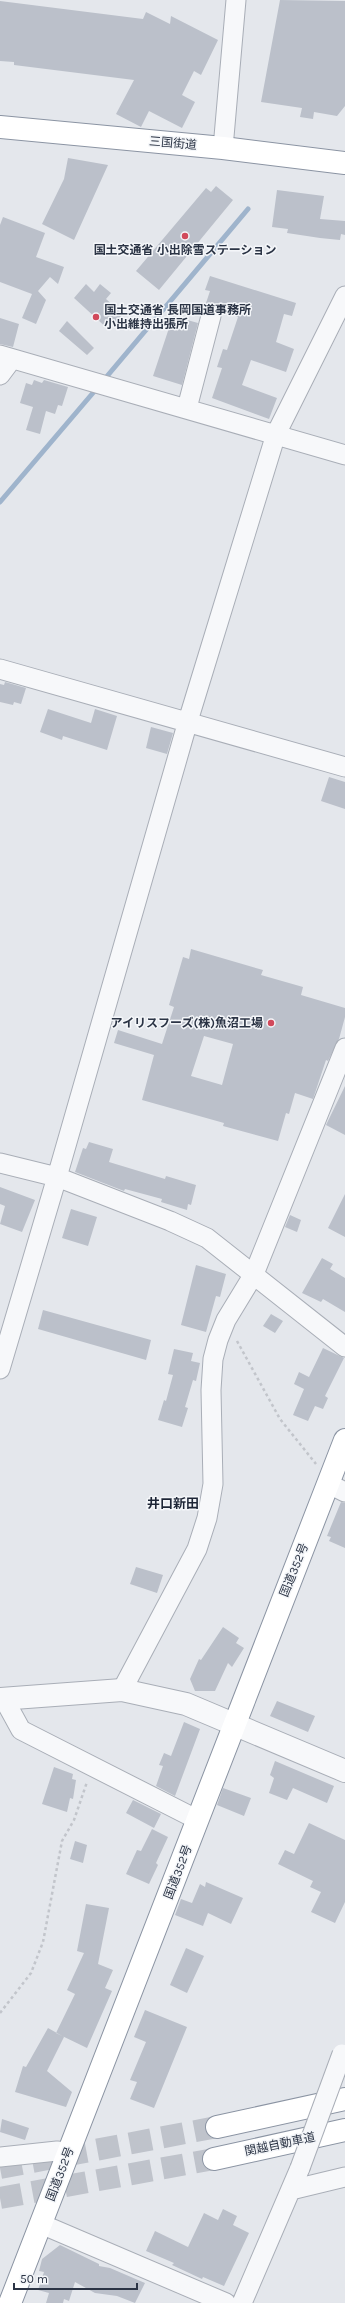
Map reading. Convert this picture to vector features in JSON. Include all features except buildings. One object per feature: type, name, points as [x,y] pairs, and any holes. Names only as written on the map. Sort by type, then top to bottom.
[{"type":"highway","name":"三国街道","points":[[0,127],[223,148],[345,163]]},
{"type":"highway","name":"国道352号","points":[[10,2303],[234,1725],[335,1483],[345,1440]]},
{"type":"highway","points":[[217,2127],[345,2099]]},
{"type":"highway","name":"関越自動車道","points":[[214,2158],[345,2130]]},
{"type":"street","points":[[223,148],[236,0]]},
{"type":"street","points":[[0,1369],[57,1177],[188,721],[276,434],[345,296]]},
{"type":"street","points":[[187,408],[211,316]]},
{"type":"street","points":[[0,375],[6,357],[187,408],[345,455]]},
{"type":"street","points":[[0,669],[345,766]]},
{"type":"street","points":[[122,1690],[198,1549],[207,1518],[212,1484],[211,1390],[213,1359],[226,1320],[254,1274],[345,1048]]},
{"type":"street","points":[[0,1163],[57,1177],[202,1235],[254,1274],[345,1347]]},
{"type":"street","points":[[198,1820],[21,1730],[2,1699],[122,1690],[186,1704],[345,1771]]},
{"type":"street","points":[[242,2303],[300,2168],[344,2050]]},
{"type":"street","points":[[0,2157],[57,2151],[69,2152]]},
{"type":"street","points":[[291,2190],[345,2177]]},
{"type":"street","points":[[41,2224],[226,2303]]},
{"type":"path","points":[[226,1320],[280,1419],[314,1462],[335,1483]]},
{"type":"path","points":[[0,2014],[30,1973],[43,1942],[62,1840],[74,1820],[88,1779],[96,1767]]},
{"type":"waterway","points":[[103,381],[248,209]]},
{"type":"waterway","points":[[0,502],[98,387]]},
{"type":"tunnel","points":[[0,2168],[217,2127]]},
{"type":"tunnel","points":[[0,2198],[214,2159]]},
{"type":"place","name":"国土交通省 小出除雪ステーション","points":[[185,236]]},
{"type":"place","name":"国土交通省 長岡国道事務所 小出維持出張所","points":[[96,317]]},
{"type":"place","name":"アイリスフーズ(株)魚沼工場","points":[[271,1023]]},
{"type":"district","name":"井口新田","points":[[173,1503]]}]
